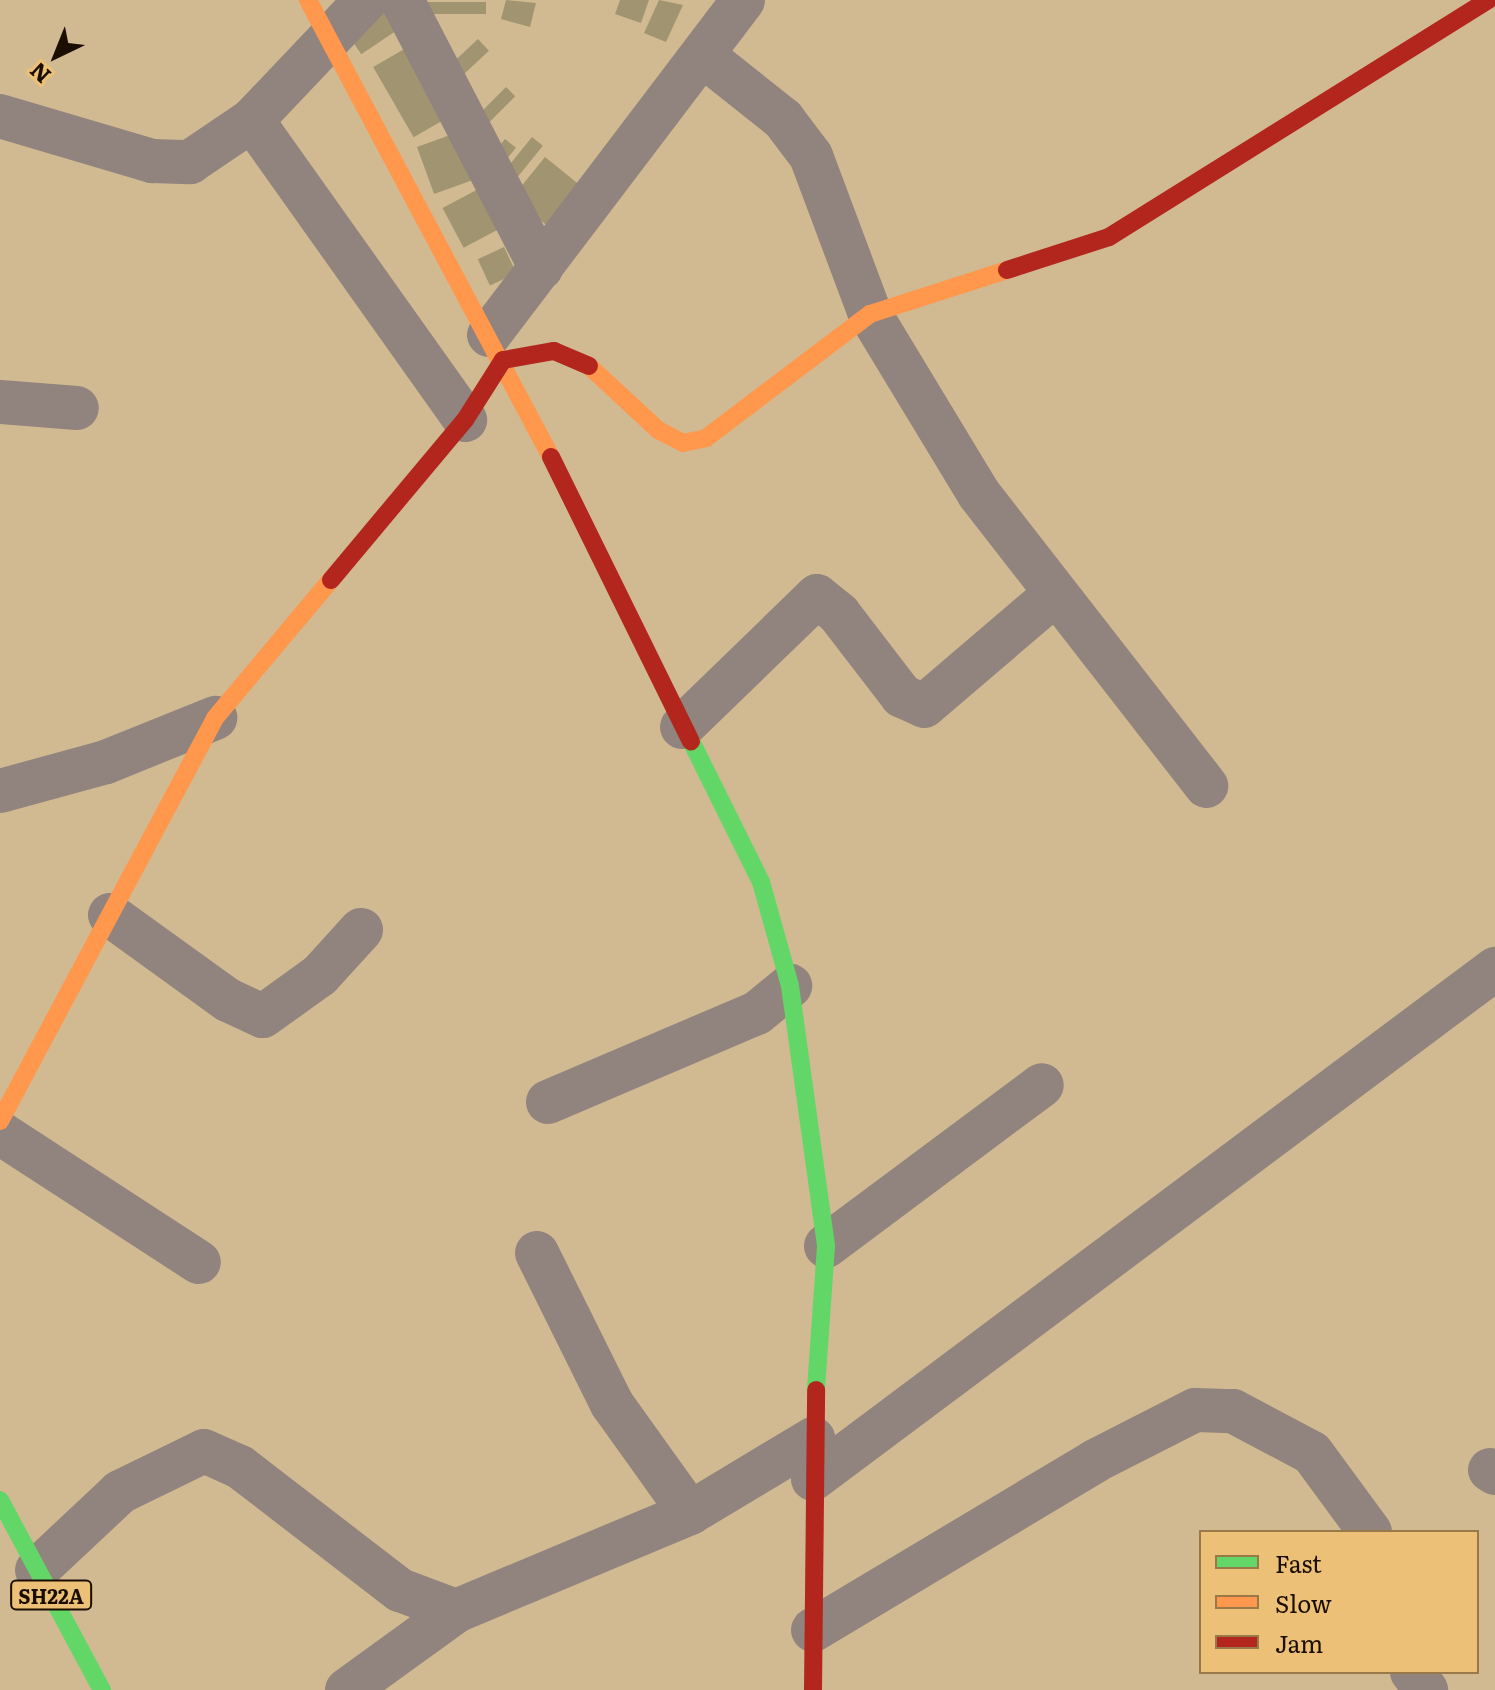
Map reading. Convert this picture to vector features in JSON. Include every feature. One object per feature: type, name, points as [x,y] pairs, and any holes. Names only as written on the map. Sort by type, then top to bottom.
[{"type":"street","points":[[308,0],[496,348],[761,882],[790,986],[826,1246],[813,1459],[813,1690]]},
{"type":"street","points":[[0,116],[152,161],[190,162],[252,120],[366,0]]},
{"type":"street","points":[[402,0],[541,268]]},
{"type":"street","points":[[0,1121],[215,718],[465,420],[496,348],[541,268],[705,57],[743,0]]},
{"type":"street","points":[[496,348],[554,351],[582,359],[658,430],[683,443],[706,438],[870,314],[1109,237],[1488,0]]},
{"type":"street","points":[[705,57],[783,119],[811,156],[870,314],[979,494],[1054,595],[1206,786]]},
{"type":"street","points":[[252,120],[465,420]]},
{"type":"street","points":[[0,402],[77,408]]},
{"type":"street","points":[[682,727],[817,596],[839,614],[902,696],[924,706],[1054,595]]},
{"type":"street","points":[[0,791],[106,762],[215,718]]},
{"type":"street","points":[[110,915],[263,1016],[320,975],[361,930]]},
{"type":"street","points":[[347,1690],[456,1611],[813,1459],[1495,969]]},
{"type":"street","points":[[548,1102],[757,1013],[790,986]]},
{"type":"street","points":[[826,1246],[1042,1085]]},
{"type":"street","points":[[0,1133],[199,1262]]},
{"type":"street","points":[[537,1253],[612,1404],[690,1513]]},
{"type":"street","points":[[813,1630],[1095,1461],[1195,1410],[1233,1411],[1312,1453],[1369,1530]]},
{"type":"street","points":[[37,1570],[120,1492],[204,1451],[240,1467],[400,1590],[456,1611]]},
{"type":"street","name":"SH22A","points":[[0,1500],[102,1690]]},
{"type":"street","points":[[1414,1674],[1426,1690]]},
{"type":"building","points":[[506,0],[536,3],[530,27],[501,19]]},
{"type":"building","points":[[620,0],[649,0],[641,23],[615,14]]},
{"type":"building","points":[[659,0],[683,5],[666,42],[644,33]]},
{"type":"building","points":[[425,2],[486,2],[486,14],[425,14]]},
{"type":"building","points":[[384,4],[400,28],[361,54],[345,30]]},
{"type":"building","points":[[478,39],[489,51],[462,76],[451,64]]},
{"type":"building","points":[[413,44],[454,114],[414,137],[373,67]]},
{"type":"building","points":[[506,87],[515,96],[477,134],[468,125]]},
{"type":"building","points":[[464,130],[481,177],[434,194],[417,147]]},
{"type":"building","points":[[532,137],[543,146],[508,189],[497,180]]},
{"type":"building","points":[[505,139],[516,148],[499,169],[488,160]]},
{"type":"building","points":[[545,157],[588,192],[555,232],[512,197]]},
{"type":"building","points":[[484,186],[505,226],[464,248],[443,208]]},
{"type":"building","points":[[504,247],[516,273],[490,286],[478,259]]},
{"type":"traffic: fast","points":[[691,741],[761,882],[790,986],[826,1246],[816,1390]]},
{"type":"traffic: fast","points":[[0,1500],[102,1690]]},
{"type":"traffic: slow","points":[[308,0],[551,457]]},
{"type":"traffic: slow","points":[[589,366],[658,430],[683,443],[706,438],[870,314],[1007,270]]},
{"type":"traffic: slow","points":[[0,1121],[215,718],[331,580]]},
{"type":"traffic: jam","points":[[1007,270],[1109,237],[1488,0]]},
{"type":"traffic: jam","points":[[331,580],[465,420],[503,360],[554,351],[589,366]]},
{"type":"traffic: jam","points":[[551,457],[691,741]]},
{"type":"traffic: jam","points":[[813,1690],[816,1390]]}]
